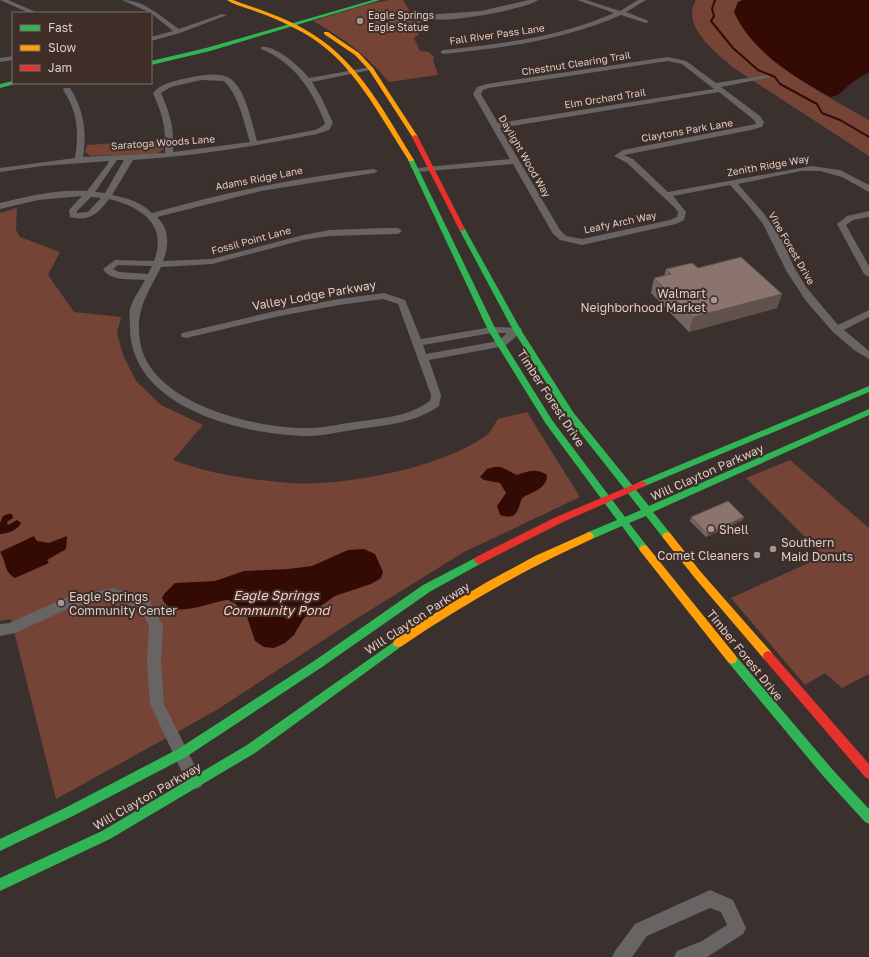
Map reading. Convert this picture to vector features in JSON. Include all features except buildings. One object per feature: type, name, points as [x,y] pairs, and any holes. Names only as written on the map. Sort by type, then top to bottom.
[{"type":"main road","name":"Timber Forest Drive","points":[[229,0],[295,21],[346,62],[354,72],[380,109],[417,170],[492,330],[549,422],[623,522],[729,656],[828,773],[869,818]]},
{"type":"main road","name":"Timber Forest Drive","points":[[247,0],[295,21],[357,54],[371,69],[410,128],[517,330],[570,414],[629,490],[648,511],[716,596],[869,773]]},
{"type":"main road","points":[[152,63],[218,47],[338,6],[374,0]]},
{"type":"main road","points":[[295,21],[378,0]]},
{"type":"main road","points":[[0,86],[12,82]]},
{"type":"main road","name":"Will Clayton Parkway","points":[[0,845],[69,812],[182,753],[318,664],[427,588],[521,537],[607,499],[869,389]]},
{"type":"main road","name":"Will Clayton Parkway","points":[[0,885],[106,835],[251,749],[389,649],[441,614],[505,576],[577,542],[869,412]]},
{"type":"street","points":[[2,0],[32,12]]},
{"type":"street","points":[[125,0],[146,8],[151,12]]},
{"type":"street","points":[[425,16],[453,16],[486,12],[535,0]]},
{"type":"street","points":[[580,0],[646,21]]},
{"type":"street","name":"Fall River Pass Lane","points":[[443,52],[505,45],[551,36],[588,26],[621,13],[643,0]]},
{"type":"street","points":[[152,12],[178,32]]},
{"type":"street","points":[[152,39],[178,32],[224,15]]},
{"type":"street","points":[[264,48],[280,55],[307,81],[371,69]]},
{"type":"street","name":"Chestnut Clearing Trail","points":[[487,86],[668,59],[684,62],[716,88]]},
{"type":"street","points":[[168,155],[170,131],[168,118],[157,92],[163,87],[216,76],[226,79],[238,94],[245,109],[254,143]]},
{"type":"street","name":"Elm Orchard Trail","points":[[495,126],[766,78]]},
{"type":"street","name":"Saratoga Woods Lane","points":[[0,170],[79,159],[168,155],[254,143],[317,132],[326,128],[329,123],[323,108],[307,81]]},
{"type":"street","name":"Daylight Wood Way","points":[[487,86],[480,89],[477,94],[556,232],[563,238]]},
{"type":"street","name":"Claytons Park Lane","points":[[667,195],[630,161],[618,156],[627,151],[751,128],[759,124],[759,120],[716,88]]},
{"type":"street","points":[[67,90],[74,100],[81,123],[82,141],[79,159]]},
{"type":"street","points":[[115,157],[106,175],[90,194],[73,210],[73,215],[80,217],[89,215],[121,176],[130,157]]},
{"type":"street","points":[[417,170],[515,161]]},
{"type":"street","name":"Zenith Ridge Way","points":[[667,195],[801,169],[819,168],[837,171],[869,189]]},
{"type":"street","name":"Adams Ridge Lane","points":[[151,216],[249,190],[301,180],[374,171]]},
{"type":"street","name":"Vine Forest Drive","points":[[732,183],[750,200],[768,224],[794,275],[810,300],[837,329],[869,356]]},
{"type":"street","name":"Valley Lodge Parkway","points":[[0,206],[43,196],[90,194],[128,202],[151,216],[162,231],[164,242],[158,264],[135,309],[135,342],[143,363],[150,373],[180,400],[223,420],[257,428],[309,432],[385,422],[408,417],[426,411],[435,403],[436,395],[402,302],[384,296],[339,302],[280,313],[186,335]]},
{"type":"street","name":"Leafy Arch Way","points":[[563,238],[582,242],[673,222],[681,218],[682,212],[667,195]]},
{"type":"street","points":[[869,214],[850,218],[844,221],[841,227],[869,274]]},
{"type":"street","name":"Fossil Point Lane","points":[[150,278],[117,275],[108,269],[111,266],[122,262],[186,264],[215,261],[291,241],[333,233],[368,230],[398,231]]},
{"type":"street","points":[[837,329],[869,313]]},
{"type":"street","points":[[418,343],[492,330],[517,330]]},
{"type":"street","points":[[423,358],[501,344],[517,330]]},
{"type":"street","points":[[0,630],[10,628],[70,602],[113,593],[144,604],[156,626],[154,664],[157,704],[195,782]]},
{"type":"street","points":[[621,957],[641,930],[710,899],[727,906],[737,928],[707,948],[683,957]]},
{"type":"shaded area","points":[[389,0],[403,0],[410,12],[415,15],[415,19],[421,21],[418,35],[414,38],[420,51],[429,52],[434,57],[433,60],[438,75],[389,82],[363,55],[335,34],[313,21],[368,4]]},
{"type":"shaded area","points":[[696,0],[743,0],[738,2],[734,12],[744,29],[758,46],[774,61],[793,75],[869,120],[869,156],[735,69],[719,55],[703,39],[693,20],[692,10]]},
{"type":"shaded area","points":[[165,140],[164,149],[157,154],[91,156],[85,152],[87,145]]},
{"type":"shaded area","points":[[17,208],[16,230],[20,237],[60,252],[48,275],[74,312],[121,317],[117,333],[123,355],[136,381],[161,405],[203,425],[173,460],[216,473],[275,482],[337,482],[393,472],[421,465],[447,456],[470,446],[488,434],[498,419],[527,412],[580,497],[464,552],[348,624],[215,711],[56,799],[11,619],[0,621],[0,213]]},
{"type":"shaded area","points":[[790,460],[869,528],[869,674],[842,688],[825,673],[805,685],[731,598],[824,556],[746,478]]},
{"type":"water","points":[[743,0],[869,0],[869,72],[853,82],[838,95],[830,97],[802,81],[775,62],[752,40],[742,27],[734,12],[738,2]]},
{"type":"water","points":[[501,467],[517,475],[529,471],[539,471],[547,475],[546,480],[542,487],[538,490],[522,498],[516,514],[513,516],[500,515],[497,506],[506,493],[500,483],[484,480],[480,477],[487,469]]},
{"type":"water","points":[[12,514],[13,518],[7,522],[8,525],[17,520],[21,523],[12,531],[0,534],[0,523],[3,516]]},
{"type":"water","points":[[34,536],[37,541],[49,543],[67,536],[66,549],[47,560],[49,563],[15,578],[7,569],[0,552]]},
{"type":"water","name":"Eagle Springs Community Pond","points":[[364,549],[375,554],[383,572],[381,578],[371,584],[335,596],[304,618],[294,635],[285,643],[274,648],[264,647],[255,641],[247,617],[236,604],[228,600],[192,608],[174,609],[167,605],[162,598],[175,583],[215,581],[244,571],[288,569],[312,566],[348,550]]},
{"type":"waterway","points":[[715,0],[712,9],[714,16],[711,21],[733,48],[758,70],[775,77],[780,84],[817,104],[822,113],[840,120],[869,137]]},
{"type":"traffic: fast","points":[[152,63],[208,50],[378,0]]},
{"type":"traffic: fast","points":[[0,86],[12,83]]},
{"type":"traffic: fast","points":[[411,160],[492,330],[549,422],[644,549]]},
{"type":"traffic: fast","points":[[462,229],[517,330],[570,414],[667,536]]},
{"type":"traffic: fast","points":[[642,484],[869,389]]},
{"type":"traffic: fast","points":[[589,536],[701,488],[869,412]]},
{"type":"traffic: fast","points":[[0,845],[69,812],[182,753],[318,664],[427,588],[479,560]]},
{"type":"traffic: fast","points":[[0,885],[106,835],[251,749],[398,643]]},
{"type":"traffic: fast","points":[[732,659],[828,773],[869,818]]},
{"type":"traffic: slow","points":[[229,0],[293,25],[313,36],[329,48],[368,92],[411,160]]},
{"type":"traffic: slow","points":[[326,33],[357,54],[371,69],[415,137]]},
{"type":"traffic: slow","points":[[398,643],[490,585],[539,559],[589,536]]},
{"type":"traffic: slow","points":[[667,536],[697,574],[768,656]]},
{"type":"traffic: slow","points":[[644,549],[732,659]]},
{"type":"traffic: jam","points":[[415,137],[462,229]]},
{"type":"traffic: jam","points":[[479,560],[519,539],[642,484]]},
{"type":"traffic: jam","points":[[768,656],[869,773]]},
{"type":"place","name":"Eagle Springs Eagle Statue","points":[[360,21]]},
{"type":"place","name":"Walmart Neighborhood Market","points":[[714,300]]},
{"type":"place","name":"Shell","points":[[711,529]]},
{"type":"place","name":"Southern Maid Donuts","points":[[773,549]]},
{"type":"place","name":"Comet Cleaners","points":[[757,555]]},
{"type":"place","name":"Eagle Springs Community Center","points":[[61,603]]}]
